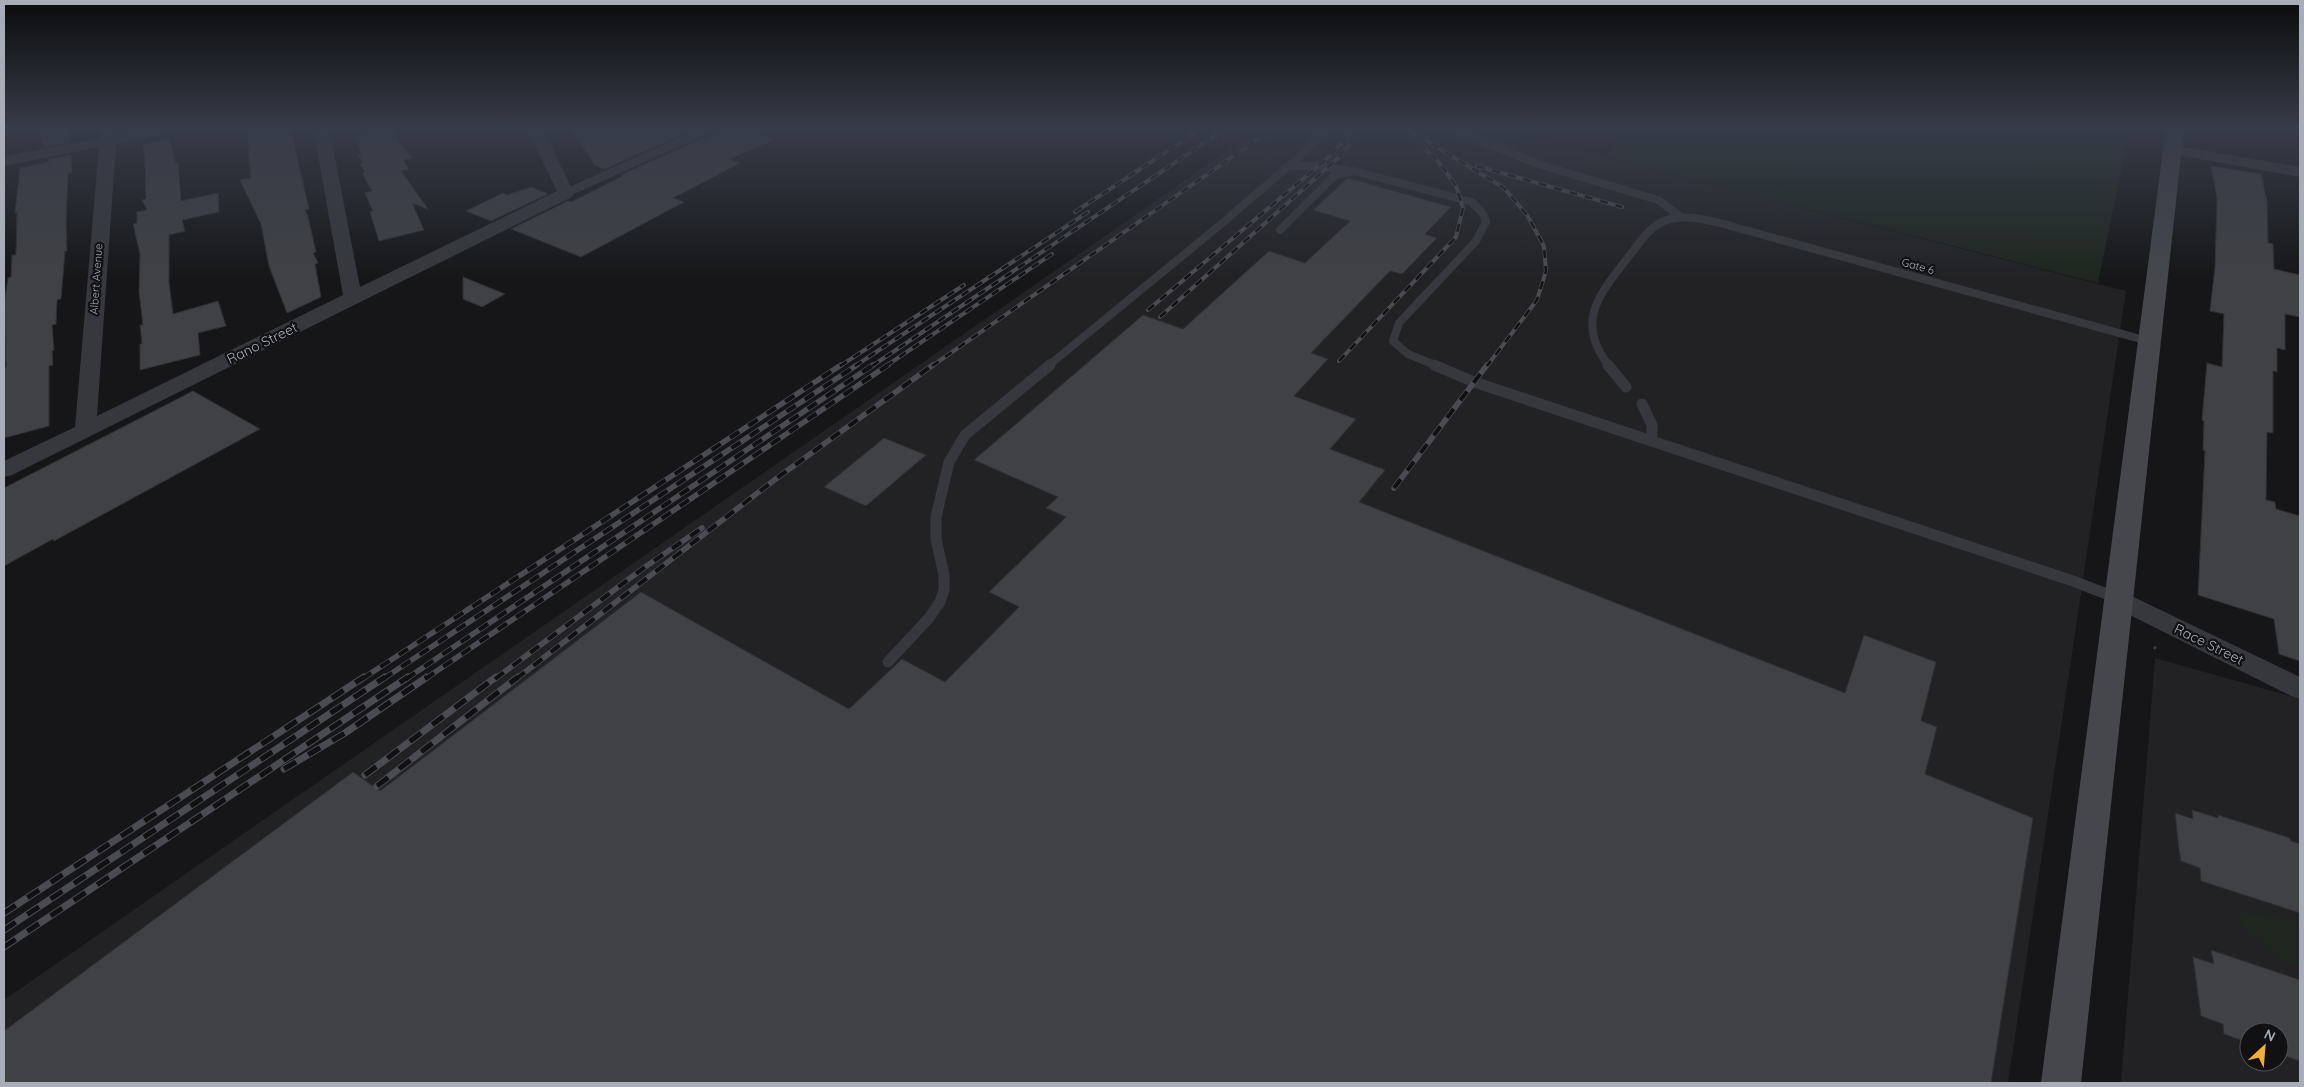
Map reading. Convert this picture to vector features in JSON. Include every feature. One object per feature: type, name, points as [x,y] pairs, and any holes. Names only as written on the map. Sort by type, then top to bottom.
[{"type":"main road","points":[[2061,1083],[2117,598],[2148,341],[2155,302],[2169,178]]},
{"type":"street","name":"Albert Avenue","points":[[85,430],[103,178]]},
{"type":"street","points":[[330,178],[353,298]]},
{"type":"street","points":[[559,178],[566,193]]},
{"type":"street","name":"Rano Street","points":[[4,470],[566,193]]},
{"type":"street","name":"Race Street","points":[[2117,598],[2300,689]]},
{"type":"lane","points":[[566,193],[600,178]]},
{"type":"lane","points":[[888,662],[930,618],[940,602],[944,590],[944,575],[936,539],[936,517],[949,462],[965,435],[1220,225],[1274,178]]},
{"type":"lane","points":[[1280,230],[1332,178]]},
{"type":"lane","points":[[1380,178],[1472,202],[1483,214],[1486,222],[1476,241],[1399,323],[1393,341],[1408,354],[1474,382],[2073,581],[2117,598]]},
{"type":"lane","points":[[1584,178],[1658,200],[1681,217]]},
{"type":"lane","points":[[1626,387],[1598,354],[1593,339],[1591,322],[1596,302],[1600,294],[1649,231],[1664,220],[1681,217]]},
{"type":"lane","name":"Gate 6","points":[[1681,217],[1720,224],[2148,341]]},
{"type":"lane","points":[[1642,404],[1651,418],[1654,434],[1652,440]]},
{"type":"path","points":[[2154,648],[2158,651]]},
{"type":"shaded area","points":[[1189,178],[1686,178],[2126,291],[2008,1083],[4,1083],[4,1000]]},
{"type":"shaded area","points":[[1686,178],[2120,178],[2098,283]]},
{"type":"shaded area","points":[[2155,658],[2300,699],[2300,1083],[2121,1083]]},
{"type":"shaded area","points":[[2242,913],[2277,916],[2300,924],[2300,967],[2285,962],[2242,926],[2239,918]]},
{"type":"building","points":[[19,178],[68,178],[67,251],[65,251],[61,299],[57,300],[56,324],[52,325],[54,350],[52,351],[53,365],[49,366],[49,426],[4,438],[4,368],[6,367],[4,303],[8,278],[11,277],[12,255],[16,255],[17,212],[15,213]]},
{"type":"building","points":[[145,178],[179,178],[181,201],[218,193],[219,212],[182,220],[185,231],[169,235],[169,282],[173,314],[218,301],[226,326],[198,333],[200,355],[140,370],[140,344],[142,344],[140,325],[143,325],[139,292],[140,254],[133,224],[137,223],[137,212],[147,210],[142,200],[146,199]]},
{"type":"building","points":[[251,178],[302,178],[309,209],[305,210],[316,252],[313,253],[318,263],[315,264],[321,297],[287,313],[269,266],[261,224],[240,180]]},
{"type":"building","points":[[365,178],[406,178],[428,209],[412,203],[424,230],[379,241],[370,212],[373,211],[365,193],[372,191]]},
{"type":"building","points":[[620,178],[712,178],[673,198],[684,202],[581,257],[511,229],[568,201],[571,202]]},
{"type":"building","points":[[1348,178],[1451,207],[1425,234],[1437,238],[1402,274],[1390,271],[1311,353],[1328,359],[1294,396],[1356,419],[1330,449],[1385,470],[1359,502],[1845,693],[1864,635],[1936,662],[1921,721],[1937,727],[1925,774],[2033,818],[1991,1083],[4,1083],[4,1031],[353,772],[380,791],[641,592],[849,709],[902,659],[945,682],[1019,607],[989,592],[1066,517],[1046,508],[1058,497],[974,460],[1143,315],[1183,329],[1269,251],[1305,263],[1350,221],[1313,210]]},
{"type":"building","points":[[2213,178],[2262,178],[2267,202],[2268,243],[2273,244],[2274,269],[2300,275],[2300,317],[2285,314],[2285,350],[2277,348],[2277,372],[2273,371],[2273,433],[2267,432],[2266,500],[2275,502],[2276,509],[2300,516],[2300,661],[2279,654],[2274,619],[2198,595],[2205,451],[2203,450],[2204,421],[2202,420],[2207,363],[2222,367],[2224,314],[2210,311],[2215,267],[2217,198]]},
{"type":"building","points":[[531,187],[548,194],[491,221],[466,211],[503,193],[507,195]]},
{"type":"building","points":[[463,277],[505,294],[482,307],[463,299]]},
{"type":"building","points":[[193,391],[260,429],[54,541],[53,539],[4,566],[4,488]]},
{"type":"building","points":[[884,438],[926,455],[866,506],[824,487]]},
{"type":"building","points":[[2192,810],[2218,818],[2218,815],[2290,838],[2291,841],[2300,844],[2300,913],[2201,881],[2200,868],[2181,861],[2179,849],[2175,813],[2193,819]]},
{"type":"building","points":[[2211,950],[2300,980],[2300,1061],[2289,1057],[2289,1022],[2239,1022],[2239,1039],[2224,1034],[2223,1024],[2201,1016],[2193,957],[2214,964]]},
{"type":"railway","points":[[1075,212],[1127,178]]},
{"type":"railway","points":[[872,366],[1152,178]]},
{"type":"railway","points":[[932,366],[1202,178]]},
{"type":"railway","points":[[1148,310],[1304,178]]},
{"type":"railway","points":[[1160,317],[1316,178]]},
{"type":"railway","points":[[1339,361],[1456,237],[1463,208],[1456,186],[1450,178]]},
{"type":"railway","points":[[1487,178],[1504,188],[1527,215],[1544,246],[1546,271],[1537,300],[1487,366]]},
{"type":"railway","points":[[1518,178],[1622,207]]},
{"type":"railway","points":[[855,366],[1088,212]]},
{"type":"railway","points":[[886,366],[1052,254]]},
{"type":"railway","points":[[840,366],[964,285]]},
{"type":"railway","points":[[362,679],[841,365]]},
{"type":"railway","points":[[383,679],[857,365]]},
{"type":"railway","points":[[406,679],[873,365]]},
{"type":"railway","points":[[425,679],[888,365]]},
{"type":"railway","points":[[516,679],[777,478],[933,365]]},
{"type":"railway","points":[[1394,488],[1487,365]]},
{"type":"railway","points":[[495,679],[645,567],[702,528]]},
{"type":"railway","points":[[4,913],[364,677]]},
{"type":"railway","points":[[4,930],[385,677]]},
{"type":"railway","points":[[4,947],[408,677]]},
{"type":"railway","points":[[284,769],[345,733],[427,677]]},
{"type":"railway","points":[[365,775],[496,677]]},
{"type":"railway","points":[[377,786],[518,677]]}]
